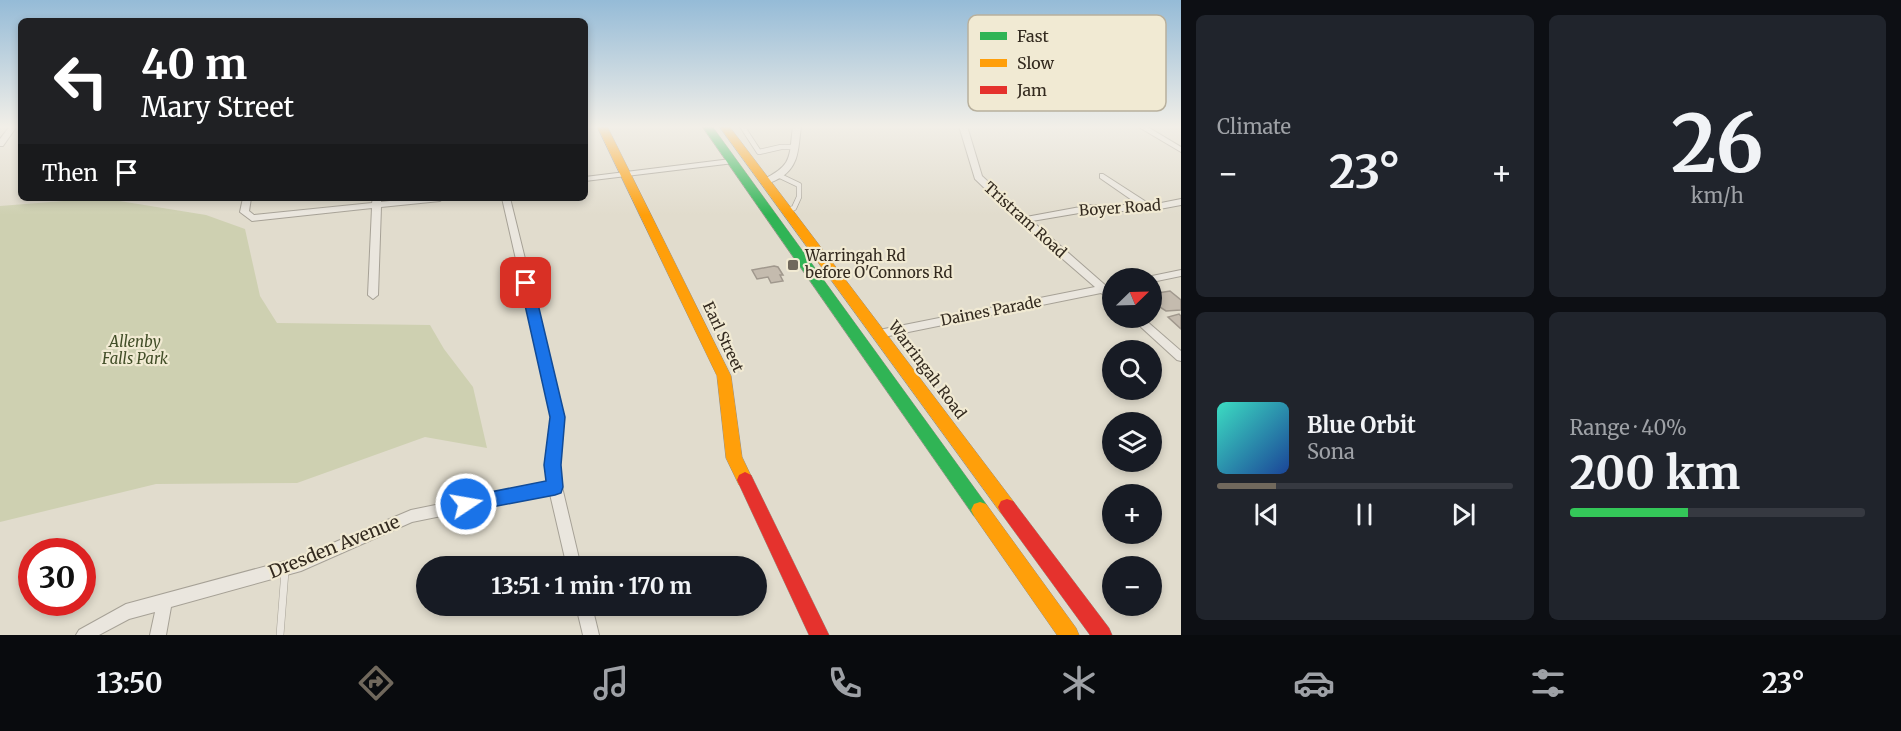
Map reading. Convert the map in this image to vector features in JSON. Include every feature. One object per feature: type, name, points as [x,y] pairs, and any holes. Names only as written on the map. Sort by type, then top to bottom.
[{"type":"main road","name":"Earl Street","points":[[616,156],[724,376],[734,458],[819,635]]},
{"type":"main road","points":[[727,156],[1069,635]]},
{"type":"main road","name":"Warringah Road","points":[[746,156],[1102,635]]},
{"type":"street","points":[[765,182],[786,172],[791,166],[793,156]]},
{"type":"street","name":"Tristram Road","points":[[972,156],[978,177],[1023,220],[1102,283]]},
{"type":"street","points":[[588,179],[731,161]]},
{"type":"street","points":[[1103,177],[1149,208]]},
{"type":"street","points":[[246,201],[244,212],[252,218],[392,201]]},
{"type":"street","points":[[507,201],[558,417],[553,465],[555,487],[571,556]]},
{"type":"street","points":[[373,295],[376,202]]},
{"type":"street","name":"Boyer Road","points":[[1023,220],[1091,208],[1149,208],[1181,202]]},
{"type":"street","points":[[1162,277],[1181,273]]},
{"type":"street","name":"Daines Parade","points":[[879,334],[1102,289]]},
{"type":"street","points":[[1148,328],[1181,357]]},
{"type":"street","name":"Dresden Avenue","points":[[84,635],[126,612],[285,570],[411,516],[555,487]]},
{"type":"street","points":[[158,635],[165,600]]},
{"type":"street","points":[[586,616],[591,635]]},
{"type":"lane","points":[[778,175],[799,185],[799,198],[794,208],[786,210]]},
{"type":"lane","points":[[280,635],[285,570]]},
{"type":"green space","name":"Allenby Falls Park","points":[[63,201],[120,201],[206,215],[245,229],[260,296],[277,323],[430,325],[444,349],[473,387],[487,448],[425,437],[297,483],[156,484],[0,522],[0,206]]},
{"type":"building","points":[[778,267],[783,275],[780,275],[783,281],[771,283],[768,277],[757,279],[752,270]]},
{"type":"building","points":[[1170,291],[1181,300],[1181,310],[1166,311],[1162,308],[1162,292]]},
{"type":"building","points":[[1179,314],[1181,316],[1181,329],[1168,317]]},
{"type":"traffic: fast","points":[[728,156],[980,510]]},
{"type":"traffic: slow","points":[[616,156],[724,376],[734,458],[745,480]]},
{"type":"traffic: slow","points":[[746,156],[1007,507]]},
{"type":"traffic: slow","points":[[980,510],[1069,635]]},
{"type":"traffic: jam","points":[[745,480],[819,635]]},
{"type":"traffic: jam","points":[[1007,507],[1102,635]]},
{"type":"place","name":"Warringah Rd before O'Connors Rd","points":[[793,265]]},
{"type":"route","points":[[466,504],[555,487],[553,465],[558,417],[526,283]]}]
